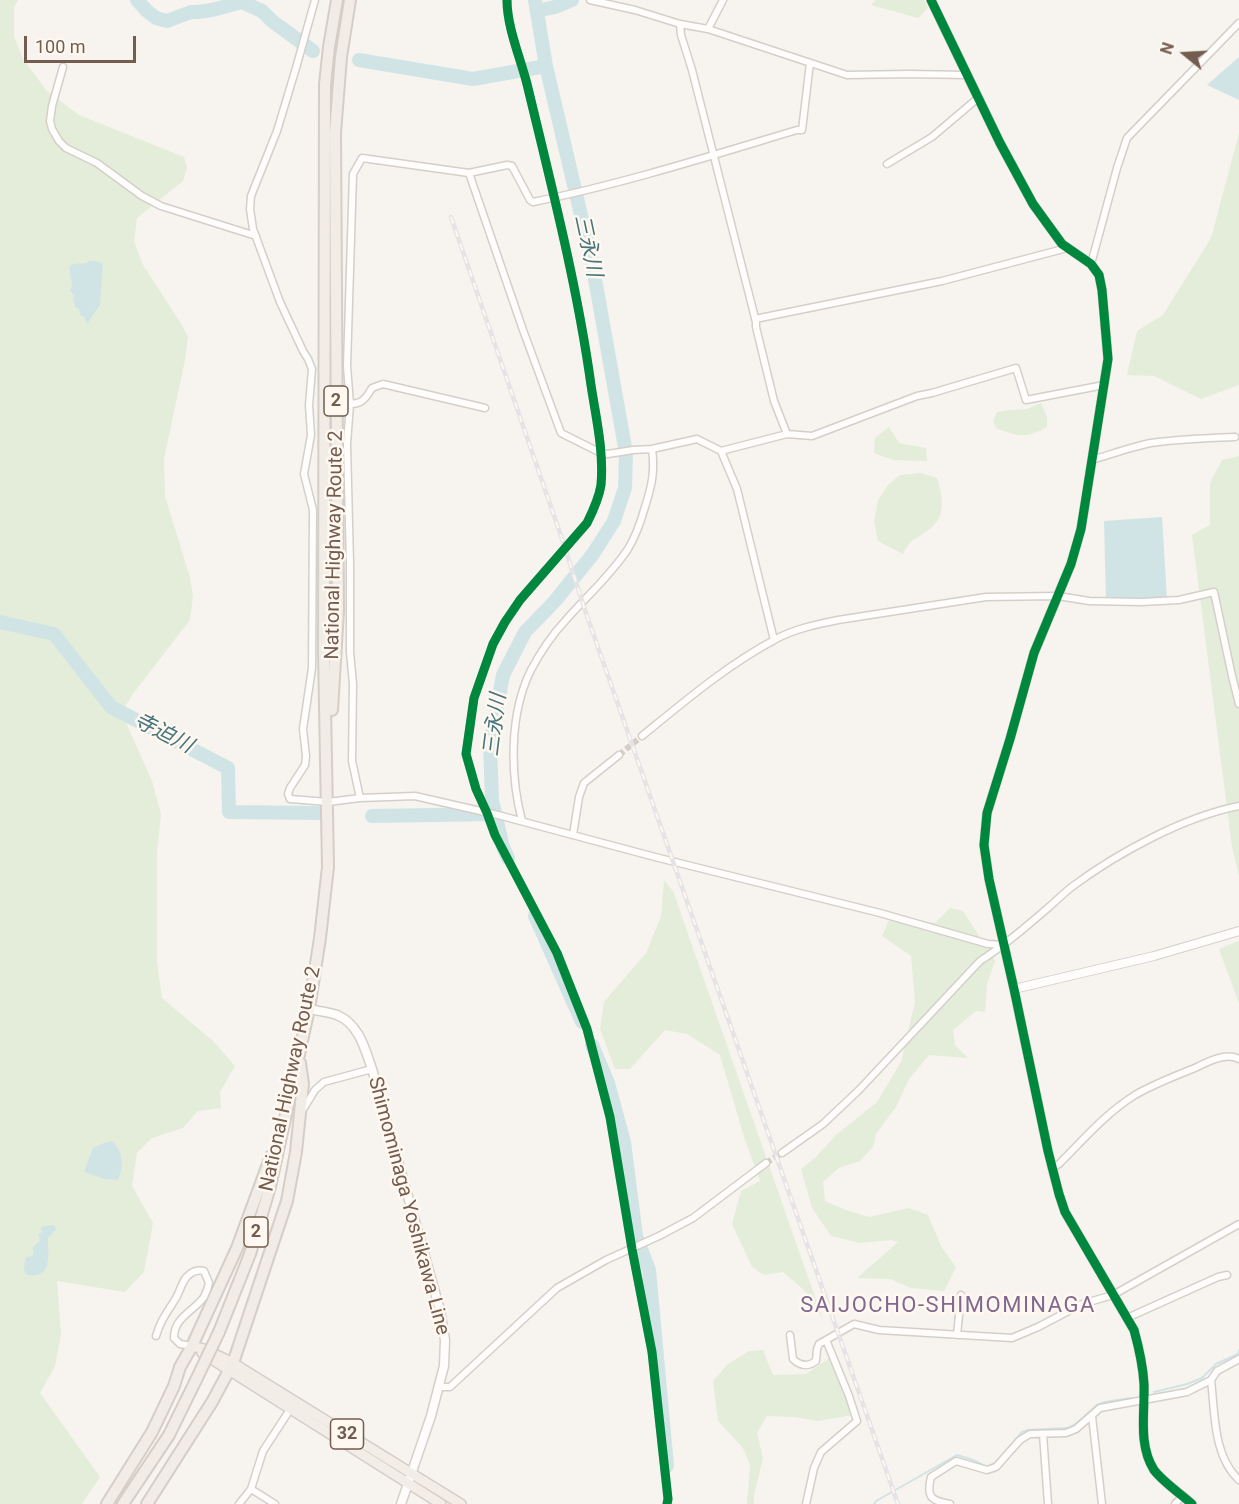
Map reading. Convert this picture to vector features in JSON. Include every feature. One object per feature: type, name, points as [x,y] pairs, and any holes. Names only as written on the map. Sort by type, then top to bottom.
[{"type":"highway","name":"National Highway Route 2","points":[[123,1504],[169,1435],[219,1332],[249,1254],[270,1187],[309,1009],[320,938],[328,867],[324,652],[325,84],[337,0]]},
{"type":"highway","name":"National Highway Route 2","points":[[328,802],[338,611],[335,133],[341,57],[350,0]]},
{"type":"highway","points":[[147,1504],[212,1402],[231,1367],[287,1201],[296,1152],[303,1084],[299,1057]]},
{"type":"highway","points":[[107,1504],[152,1432],[174,1386],[180,1367],[237,1248],[283,1129]]},
{"type":"main road","name":"Shimominaga Yoshikawa Line","points":[[309,1009],[338,1015],[350,1024],[360,1037],[372,1069],[440,1310],[445,1340],[444,1366],[431,1416],[401,1504]]},
{"type":"main road","name":"32","points":[[192,1346],[231,1367],[410,1479],[461,1504]]},
{"type":"main road","name":"32","points":[[410,1479],[441,1504]]},
{"type":"street","points":[[315,0],[280,120],[251,196],[250,209],[256,236],[280,302],[312,369],[309,405],[311,435],[304,474],[314,510],[312,668],[303,729],[305,765],[290,788],[288,794],[290,799],[328,802],[415,796],[522,821],[880,913],[988,944],[1004,945]]},
{"type":"street","points":[[507,0],[512,29],[556,197],[605,453],[601,486],[587,523],[520,600],[493,644],[474,698],[466,754],[476,789],[495,835],[557,953],[587,1029],[610,1116],[652,1352],[667,1504]]},
{"type":"street","points":[[590,0],[635,10],[680,24],[708,29],[847,75],[967,75]]},
{"type":"street","points":[[708,29],[723,0]]},
{"type":"street","points":[[931,0],[1000,143],[1033,204],[1067,248],[1091,264],[1099,275],[1102,290],[1108,359],[1081,529],[1071,564],[1034,652],[987,813],[984,845],[988,879],[1052,1168],[1065,1212],[1134,1330],[1140,1349],[1144,1388],[1143,1433],[1149,1462],[1156,1473],[1192,1504]]},
{"type":"street","points":[[1091,264],[1127,138],[1239,23]]},
{"type":"street","points":[[680,24],[774,401],[787,434]]},
{"type":"street","points":[[360,798],[352,761],[354,684],[350,652],[347,444],[350,404],[347,366],[353,174],[362,158],[469,173],[512,166],[533,202],[599,187],[802,130],[810,63]]},
{"type":"street","points":[[63,67],[50,121],[59,141],[66,148],[97,163],[142,196],[161,206],[256,236]]},
{"type":"street","points":[[886,164],[932,137],[978,98]]},
{"type":"street","points":[[469,173],[561,433],[605,453],[650,449],[697,440],[721,451],[787,434],[812,436],[917,396],[1016,368],[1026,400],[1104,385]]},
{"type":"street","points":[[755,319],[942,281],[1067,248]]},
{"type":"street","points":[[342,405],[358,404],[366,398],[372,388],[383,384],[485,408]]},
{"type":"street","points":[[309,405],[318,405]]},
{"type":"street","points":[[1092,460],[1151,444],[1177,440],[1235,437]]},
{"type":"street","points":[[522,821],[513,764],[518,709],[526,682],[538,657],[563,622],[609,575],[629,547],[641,521],[653,481],[654,459],[650,449]]},
{"type":"street","points":[[721,451],[737,489],[774,640]]},
{"type":"street","points":[[642,736],[718,675],[774,640],[814,625],[986,597],[1058,596],[1089,601],[1142,602],[1179,600],[1214,592],[1239,704]]},
{"type":"street","points":[[573,835],[579,797],[584,783],[619,755]]},
{"type":"street","points":[[782,1153],[823,1124],[859,1090],[980,961],[1004,945],[1071,887],[1118,856],[1143,843],[1183,824],[1223,809],[1239,806]]},
{"type":"street","points":[[1014,989],[1154,956],[1239,931]]},
{"type":"street","points":[[1052,1168],[1059,1164],[1103,1120],[1136,1095],[1213,1060],[1233,1056],[1239,1059]]},
{"type":"street","points":[[300,1115],[308,1100],[324,1082],[372,1069]]},
{"type":"street","points":[[438,1387],[450,1387],[557,1288],[606,1260],[693,1218],[766,1163]]},
{"type":"street","points":[[790,1335],[793,1359],[800,1364],[812,1364],[816,1361],[819,1344],[854,1324],[879,1330],[1012,1338],[1082,1304],[1113,1295],[1239,1224]]},
{"type":"street","points":[[156,1336],[161,1321],[178,1296],[189,1274],[198,1270],[204,1271],[210,1283],[204,1297],[180,1320],[174,1330],[174,1338],[180,1344],[192,1346]]},
{"type":"street","points":[[1127,1318],[1227,1275]]},
{"type":"street","points":[[957,1335],[961,1295]]},
{"type":"street","points":[[806,1504],[814,1468],[821,1452],[857,1421],[826,1340]]},
{"type":"street","points":[[950,1504],[937,1502],[930,1497],[928,1488],[930,1477],[956,1461],[987,1470],[996,1467],[1020,1440],[1030,1434],[1066,1433],[1076,1429],[1100,1408],[1187,1392],[1211,1380],[1217,1371],[1239,1359]]},
{"type":"street","points":[[1211,1380],[1219,1446],[1230,1470],[1239,1480]]},
{"type":"street","points":[[239,1504],[250,1489],[263,1451],[293,1406]]},
{"type":"street","points":[[1092,1416],[1102,1504]]},
{"type":"street","points":[[1043,1434],[1048,1504]]},
{"type":"street","points":[[250,1489],[275,1504]]},
{"type":"street","points":[[1175,1504],[1183,1496]]},
{"type":"green space","points":[[0,0],[18,0],[14,7],[14,36],[23,59],[47,91],[79,115],[184,157],[187,168],[183,181],[137,218],[134,241],[143,265],[188,337],[164,459],[165,496],[190,578],[193,596],[190,620],[125,707],[127,725],[152,781],[161,814],[157,854],[157,962],[162,998],[213,1041],[235,1066],[220,1092],[221,1108],[198,1111],[183,1128],[152,1138],[137,1153],[132,1186],[153,1223],[144,1272],[125,1292],[57,1281],[61,1334],[55,1366],[40,1393],[100,1477],[82,1504],[0,1504]]},
{"type":"green space","points":[[876,0],[924,0],[928,8],[918,18],[871,5]]},
{"type":"green space","points":[[1239,133],[1239,385],[1201,399],[1154,376],[1127,375],[1137,331],[1163,315],[1211,238]]},
{"type":"green space","points":[[1041,403],[1047,417],[1047,427],[1027,435],[1009,433],[996,428],[993,421],[997,412],[1027,409]]},
{"type":"green space","points":[[889,427],[899,443],[926,448],[927,461],[893,460],[874,453],[875,438]]},
{"type":"green space","points":[[1239,456],[1239,876],[1232,847],[1192,535],[1210,525],[1210,483],[1222,460]]},
{"type":"green space","points":[[921,473],[937,478],[942,498],[941,511],[936,523],[912,541],[903,554],[878,541],[874,521],[878,500],[888,485],[900,475]]},
{"type":"green space","points":[[664,880],[673,891],[823,1320],[804,1290],[783,1272],[764,1275],[752,1267],[732,1224],[741,1191],[760,1181],[744,1137],[720,1055],[687,1034],[665,1030],[630,1069],[615,1069],[600,1029],[604,1002],[646,953],[661,916]]},
{"type":"green space","points":[[950,908],[963,911],[995,961],[987,984],[985,1012],[976,1011],[953,1030],[955,1045],[968,1058],[929,1055],[909,1079],[896,1107],[876,1134],[873,1147],[860,1161],[839,1168],[823,1182],[825,1201],[846,1210],[869,1217],[909,1208],[928,1215],[942,1248],[956,1267],[944,1291],[911,1288],[890,1279],[857,1278],[898,1242],[891,1240],[860,1243],[831,1236],[812,1208],[801,1169],[815,1158],[836,1135],[877,1102],[901,1062],[915,1002],[911,956],[882,936],[891,916],[935,923]]},
{"type":"green space","points":[[1239,941],[1239,1003],[1219,949]]},
{"type":"green space","points":[[763,1350],[773,1375],[806,1374],[831,1357],[853,1415],[818,1421],[767,1416],[757,1433],[763,1458],[754,1504],[747,1504],[750,1465],[743,1448],[718,1421],[713,1381],[728,1364],[749,1351]]},
{"type":"shaded area","points":[[1239,57],[1239,100],[1207,85]]},
{"type":"shaded area","points":[[89,261],[103,263],[100,305],[87,324],[84,317],[80,315],[79,309],[75,307],[74,295],[70,291],[72,285],[70,266]]},
{"type":"shaded area","points":[[1162,517],[1167,600],[1106,601],[1104,521]]},
{"type":"shaded area","points":[[112,1141],[119,1150],[122,1160],[118,1180],[104,1179],[84,1172],[93,1148]]},
{"type":"shaded area","points":[[52,1225],[56,1229],[48,1238],[48,1258],[45,1270],[35,1275],[27,1275],[24,1269],[26,1257],[32,1256],[34,1252],[32,1248],[39,1242],[38,1235],[42,1232],[41,1227]]},
{"type":"waterway","points":[[137,0],[156,18],[167,21],[191,12],[212,10],[242,2],[262,11],[313,51]]},
{"type":"waterway","name":"三永川","points":[[508,858],[503,847],[492,800],[490,745],[503,675],[525,632],[555,601],[593,554],[614,521],[625,488],[626,453],[592,262],[546,66],[535,0]]},
{"type":"waterway","points":[[537,11],[572,0]]},
{"type":"waterway","points":[[359,60],[473,79],[546,66]]},
{"type":"waterway","name":"寺迫川","points":[[0,622],[54,634],[111,707],[228,768],[229,812],[318,813]]},
{"type":"waterway","name":"寺迫川","points":[[372,816],[495,814]]},
{"type":"waterway","name":"三永川","points":[[535,916],[582,1022]]},
{"type":"waterway","name":"三永川","points":[[592,1045],[608,1083],[624,1142],[636,1236],[649,1270],[667,1466]]},
{"type":"waterway","points":[[1154,1392],[1202,1378],[1216,1364],[1238,1354],[1239,1350]]},
{"type":"waterway","points":[[874,1504],[957,1455],[987,1467],[996,1462],[1022,1432],[1068,1428],[1097,1405],[1131,1398]]},
{"type":"tunnel","points":[[619,755],[642,736]]},
{"type":"tunnel","points":[[766,1163],[782,1153]]},
{"type":"railway","points":[[451,217],[586,613],[898,1504]]},
{"type":"cycle path","points":[[507,0],[511,31],[527,84],[563,234],[578,309],[599,435],[601,485],[587,523],[520,600],[493,644],[474,698],[466,754],[476,789],[495,835],[557,953],[587,1029],[610,1117],[652,1352],[667,1504]]},
{"type":"cycle path","points":[[931,0],[1000,143],[1033,204],[1062,244],[1091,264],[1099,275],[1102,290],[1108,359],[1081,529],[1071,564],[1034,653],[987,813],[984,845],[989,879],[1059,1194],[1065,1212],[1134,1330],[1143,1370],[1143,1428],[1149,1460],[1154,1470],[1192,1504]]},
{"type":"district","name":"SAIJOCHO-SHIMOMINAGA","points":[[948,1306]]}]
